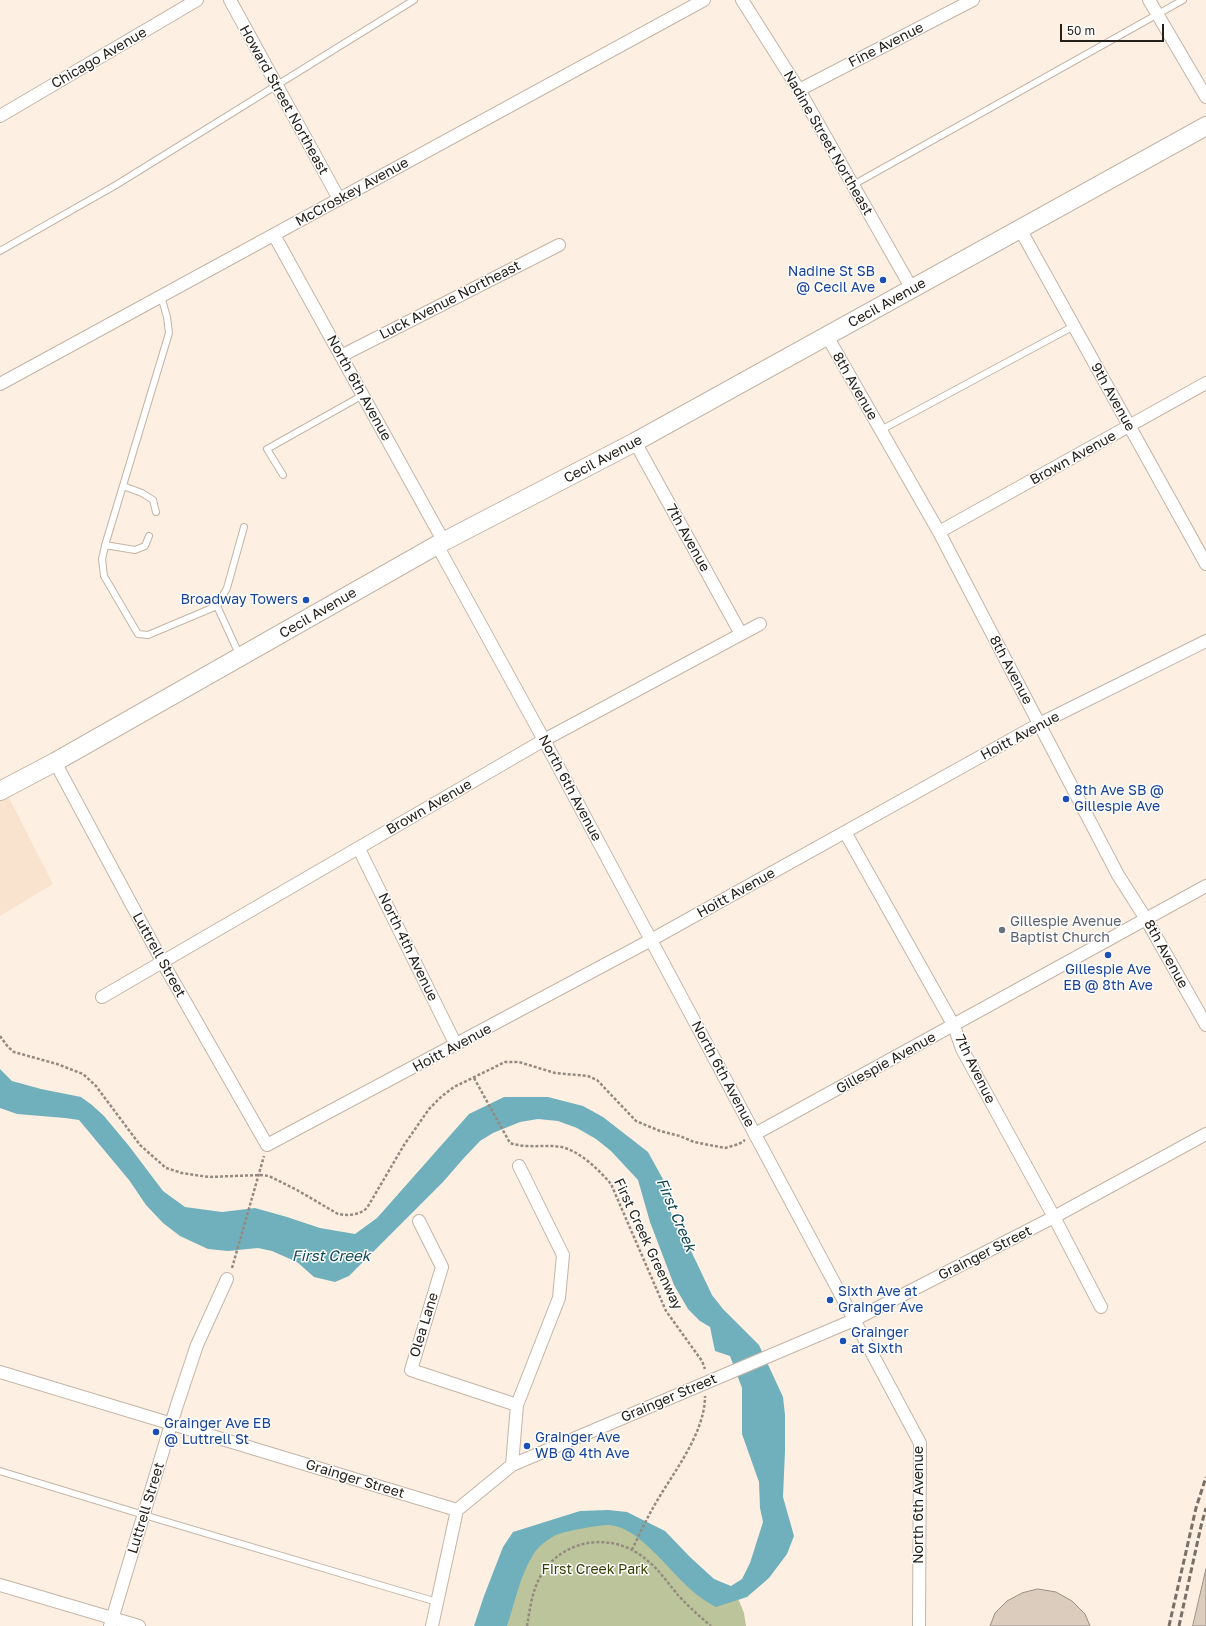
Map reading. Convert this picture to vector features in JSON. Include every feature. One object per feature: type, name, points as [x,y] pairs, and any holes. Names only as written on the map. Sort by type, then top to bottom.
[{"type":"street","name":"Chicago Avenue","points":[[0,116],[197,0]]},
{"type":"street","name":"Howard Street Northeast","points":[[230,0],[339,199]]},
{"type":"street","name":"McCroskey Avenue","points":[[0,384],[704,0]]},
{"type":"street","name":"Nadine Street Northeast","points":[[742,0],[799,90],[912,289]]},
{"type":"street","name":"Fine Avenue","points":[[799,90],[973,0]]},
{"type":"street","points":[[1149,0],[1206,97]]},
{"type":"street","name":"Cecil Avenue","points":[[0,791],[55,762],[441,544],[636,442],[1206,126]]},
{"type":"street","name":"9th Avenue","points":[[1020,229],[1206,564]]},
{"type":"street","name":"North 6th Avenue","points":[[274,234],[363,395],[544,740],[920,1443],[919,1626]]},
{"type":"street","name":"Luck Avenue Northeast","points":[[341,356],[559,245]]},
{"type":"street","name":"8th Avenue","points":[[827,336],[939,532],[1118,875],[1146,919],[1206,1025]]},
{"type":"street","name":"Brown Avenue","points":[[939,532],[1129,427],[1206,382]]},
{"type":"street","name":"7th Avenue","points":[[636,442],[741,634]]},
{"type":"street","name":"Brown Avenue","points":[[102,997],[163,963],[544,740],[760,624]]},
{"type":"street","name":"Hoitt Avenue","points":[[267,1146],[652,940],[1040,724],[1206,641]]},
{"type":"street","name":"Luttrell Street","points":[[55,762],[163,963],[267,1146]]},
{"type":"street","name":"7th Avenue","points":[[845,832],[954,1026],[962,1049],[1054,1217],[1101,1307]]},
{"type":"street","name":"North 4th Avenue","points":[[359,849],[456,1045]]},
{"type":"street","name":"Gillespie Avenue","points":[[755,1134],[954,1026],[1206,886]]},
{"type":"street","name":"Grainger Street","points":[[0,1372],[457,1510],[512,1464],[854,1320],[1054,1217],[1206,1134]]},
{"type":"street","points":[[512,1464],[517,1405],[559,1298],[563,1255],[519,1166]]},
{"type":"street","name":"Olea Lane","points":[[419,1221],[442,1267],[411,1370],[517,1405]]},
{"type":"street","name":"Luttrell Street","points":[[111,1622],[171,1424],[198,1344],[227,1279]]},
{"type":"street","points":[[432,1626],[457,1510]]},
{"type":"street","points":[[0,1585],[111,1622],[139,1626]]},
{"type":"lane","points":[[0,251],[116,185],[414,0]]},
{"type":"lane","points":[[853,185],[1183,0]]},
{"type":"lane","points":[[161,296],[167,317],[169,332],[122,486],[102,559],[104,576],[138,634],[148,634],[217,606],[227,588],[244,527]]},
{"type":"lane","points":[[881,430],[1074,326]]},
{"type":"lane","points":[[283,475],[267,449],[363,395]]},
{"type":"lane","points":[[122,486],[142,493],[153,500],[156,512]]},
{"type":"lane","points":[[105,545],[135,550],[144,546],[149,536]]},
{"type":"lane","points":[[217,606],[240,657]]},
{"type":"lane","points":[[0,1471],[437,1602]]},
{"type":"path","points":[[0,1036],[8,1047],[14,1052],[57,1064],[83,1074],[96,1086],[140,1146],[166,1168],[182,1174],[209,1177],[269,1176],[297,1190],[338,1214],[346,1215],[361,1213],[367,1208],[404,1145],[425,1114],[442,1096],[454,1087],[506,1062],[519,1062],[555,1073],[588,1076],[597,1080],[636,1121],[660,1131],[680,1136],[694,1142],[725,1148],[739,1144],[755,1134]]},
{"type":"path","name":"First Creek Greenway","points":[[474,1078],[510,1143],[528,1147],[563,1148],[573,1152],[594,1167],[611,1184],[666,1311],[702,1361],[705,1370],[705,1382]]},
{"type":"path","points":[[233,1265],[260,1175],[267,1146]]},
{"type":"path","points":[[632,1550],[654,1506],[688,1449],[699,1424],[704,1409],[705,1382]]},
{"type":"path","points":[[527,1626],[535,1588],[548,1564],[558,1555],[579,1546],[605,1542],[616,1543],[632,1550],[653,1566],[689,1607],[711,1626]]},
{"type":"shaded area","points":[[0,780],[53,884],[0,916]]},
{"type":"green space","name":"First Creek Park","points":[[596,1513],[694,1566],[737,1596],[744,1613],[746,1626],[477,1626],[507,1552]]},
{"type":"water","name":"First Creek","points":[[0,1069],[12,1081],[41,1089],[81,1097],[92,1105],[104,1116],[129,1146],[163,1191],[185,1207],[222,1212],[255,1208],[320,1228],[355,1234],[377,1218],[469,1114],[504,1097],[548,1097],[583,1106],[603,1117],[648,1152],[664,1181],[673,1221],[692,1253],[712,1295],[723,1309],[759,1345],[783,1397],[785,1415],[785,1451],[783,1497],[794,1536],[787,1554],[769,1578],[747,1597],[716,1607],[696,1594],[653,1551],[628,1531],[609,1525],[567,1532],[556,1535],[540,1546],[535,1552],[528,1563],[521,1580],[507,1626],[474,1626],[503,1547],[513,1532],[580,1511],[608,1510],[627,1512],[665,1531],[714,1579],[731,1586],[742,1579],[750,1563],[763,1522],[760,1508],[759,1482],[742,1434],[742,1388],[730,1356],[715,1351],[710,1327],[700,1321],[688,1309],[674,1285],[650,1222],[638,1180],[611,1151],[596,1139],[577,1128],[558,1121],[538,1119],[520,1122],[493,1133],[480,1141],[443,1182],[349,1276],[335,1282],[314,1277],[297,1262],[272,1251],[258,1248],[228,1251],[208,1249],[180,1236],[163,1223],[146,1205],[129,1180],[79,1120],[17,1114],[0,1108]]},
{"type":"building","points":[[1206,1569],[1206,1626],[1193,1626]]},
{"type":"building","points":[[1038,1589],[1056,1592],[1072,1601],[1085,1614],[1090,1626],[990,1626],[995,1613],[1007,1601],[1022,1593]]},
{"type":"railway","points":[[1169,1626],[1196,1508],[1206,1477]]},
{"type":"railway","points":[[1179,1626],[1206,1508]]},
{"type":"place","name":"Nadine St SB @ Cecil Ave","points":[[883,280]]},
{"type":"place","name":"Broadway Towers","points":[[306,600]]},
{"type":"place","name":"8th Ave SB @ Gillespie Ave","points":[[1066,799]]},
{"type":"place","name":"Gillespie Avenue Baptist Church","points":[[1002,930]]},
{"type":"place","name":"Gillespie Ave EB @ 8th Ave","points":[[1108,955]]},
{"type":"place","name":"Sixth Ave at Grainger Ave","points":[[830,1300]]},
{"type":"place","name":"Grainger at Sixth","points":[[843,1341]]},
{"type":"place","name":"Grainger Ave EB @ Luttrell St","points":[[156,1432]]},
{"type":"place","name":"Grainger Ave WB @ 4th Ave","points":[[527,1446]]}]
